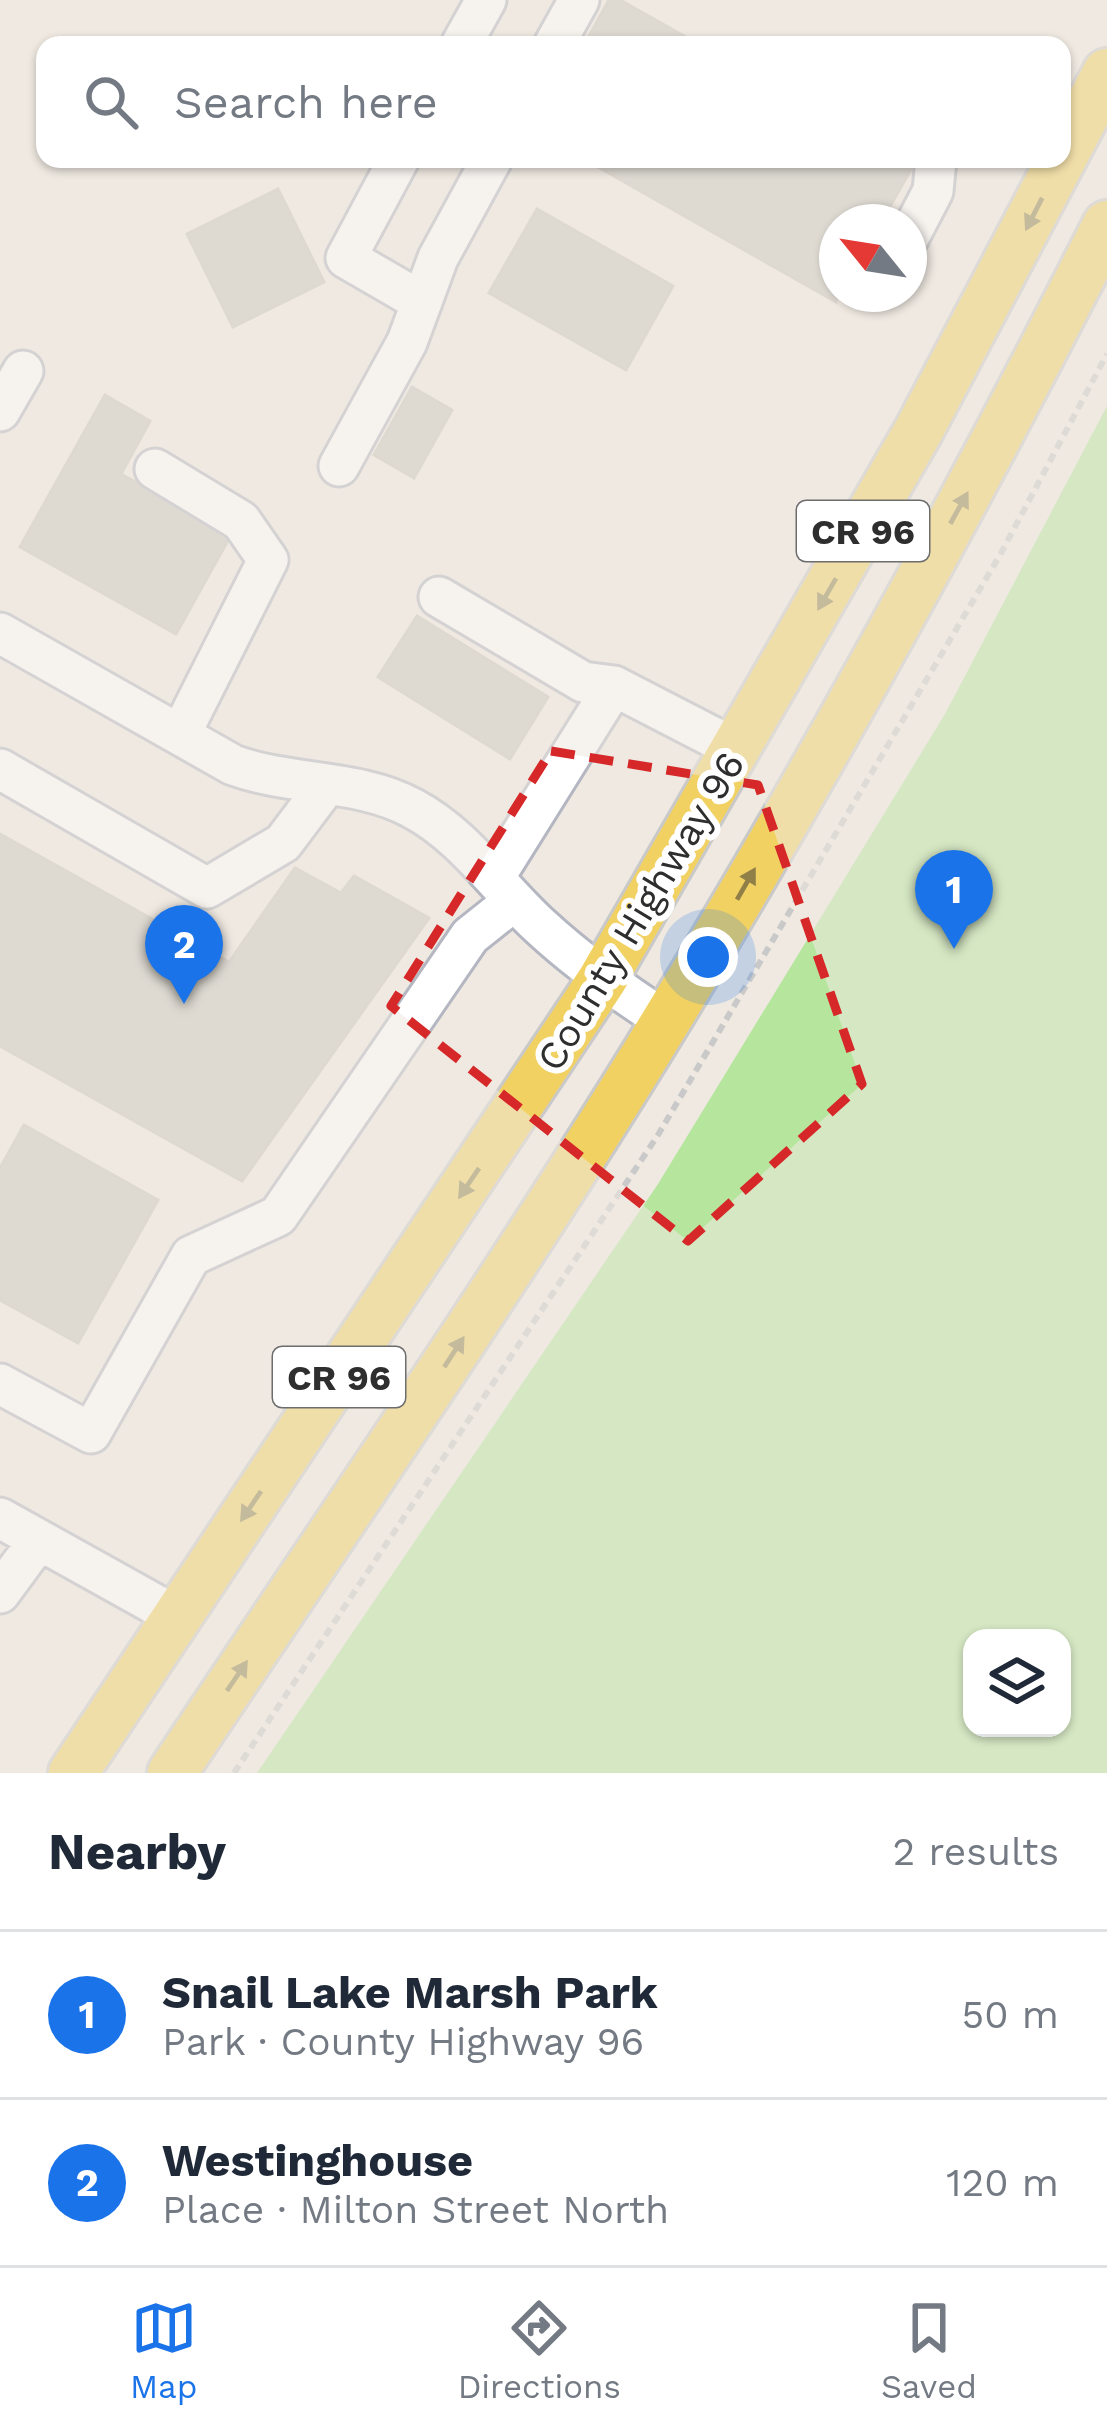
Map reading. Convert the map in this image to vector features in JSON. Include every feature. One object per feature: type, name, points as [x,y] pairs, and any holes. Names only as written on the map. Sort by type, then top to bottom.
[{"type":"main road","name":"County Highway 96","points":[[1071,143],[1107,74]]},
{"type":"main road","name":"County Highway 96","points":[[73,1773],[602,980],[920,430],[1058,168]]},
{"type":"main road","name":"County Highway 96","points":[[172,1773],[395,1442],[666,1022],[861,688],[1107,225]]},
{"type":"street","points":[[466,36],[486,0]]},
{"type":"street","points":[[559,36],[579,0]]},
{"type":"street","points":[[394,168],[346,257],[422,302]]},
{"type":"street","points":[[339,466],[407,342],[438,258],[487,168]]},
{"type":"street","points":[[926,204],[935,168]]},
{"type":"street","points":[[0,411],[23,371]]},
{"type":"street","points":[[155,469],[241,521],[268,560],[180,736]]},
{"type":"street","points":[[439,597],[583,682],[614,686],[738,750]]},
{"type":"street","points":[[0,633],[180,736],[264,777],[408,806],[436,823],[602,980],[666,1022]]},
{"type":"street","points":[[0,1384],[91,1432],[191,1256],[278,1216],[504,889],[614,686]]},
{"type":"street","points":[[0,769],[207,888],[283,843],[326,787]]},
{"type":"street","points":[[0,1518],[176,1616]]},
{"type":"street","points":[[0,1593],[40,1540]]},
{"type":"path","points":[[234,1773],[658,1135],[988,575],[1107,354]]},
{"type":"highlighted area","points":[[551,751],[758,785],[862,1084],[688,1241],[391,1006]]},
{"type":"green space","points":[[1107,406],[1107,1773],[257,1773],[658,1184],[945,714]]},
{"type":"building","points":[[609,0],[620,0],[684,36],[589,36]]},
{"type":"building","points":[[600,168],[912,168],[891,204],[819,204],[819,292]]},
{"type":"building","points":[[278,189],[324,282],[233,327],[187,234]]},
{"type":"building","points":[[537,209],[673,286],[626,370],[489,293]]},
{"type":"building","points":[[412,387],[452,410],[414,478],[374,455]]},
{"type":"building","points":[[105,395],[150,421],[121,474],[231,535],[176,634],[20,547]]},
{"type":"building","points":[[417,616],[548,697],[510,759],[378,677]]},
{"type":"building","points":[[0,834],[229,962],[295,868],[341,893],[354,876],[429,918],[242,1181],[0,1046]]},
{"type":"building","points":[[24,1125],[158,1200],[78,1343],[0,1300],[0,1168]]},
{"type":"place","name":"Snail Lake Marsh Park","points":[[954,949]]},
{"type":"place","name":"Westinghouse","points":[[184,1004]]}]
